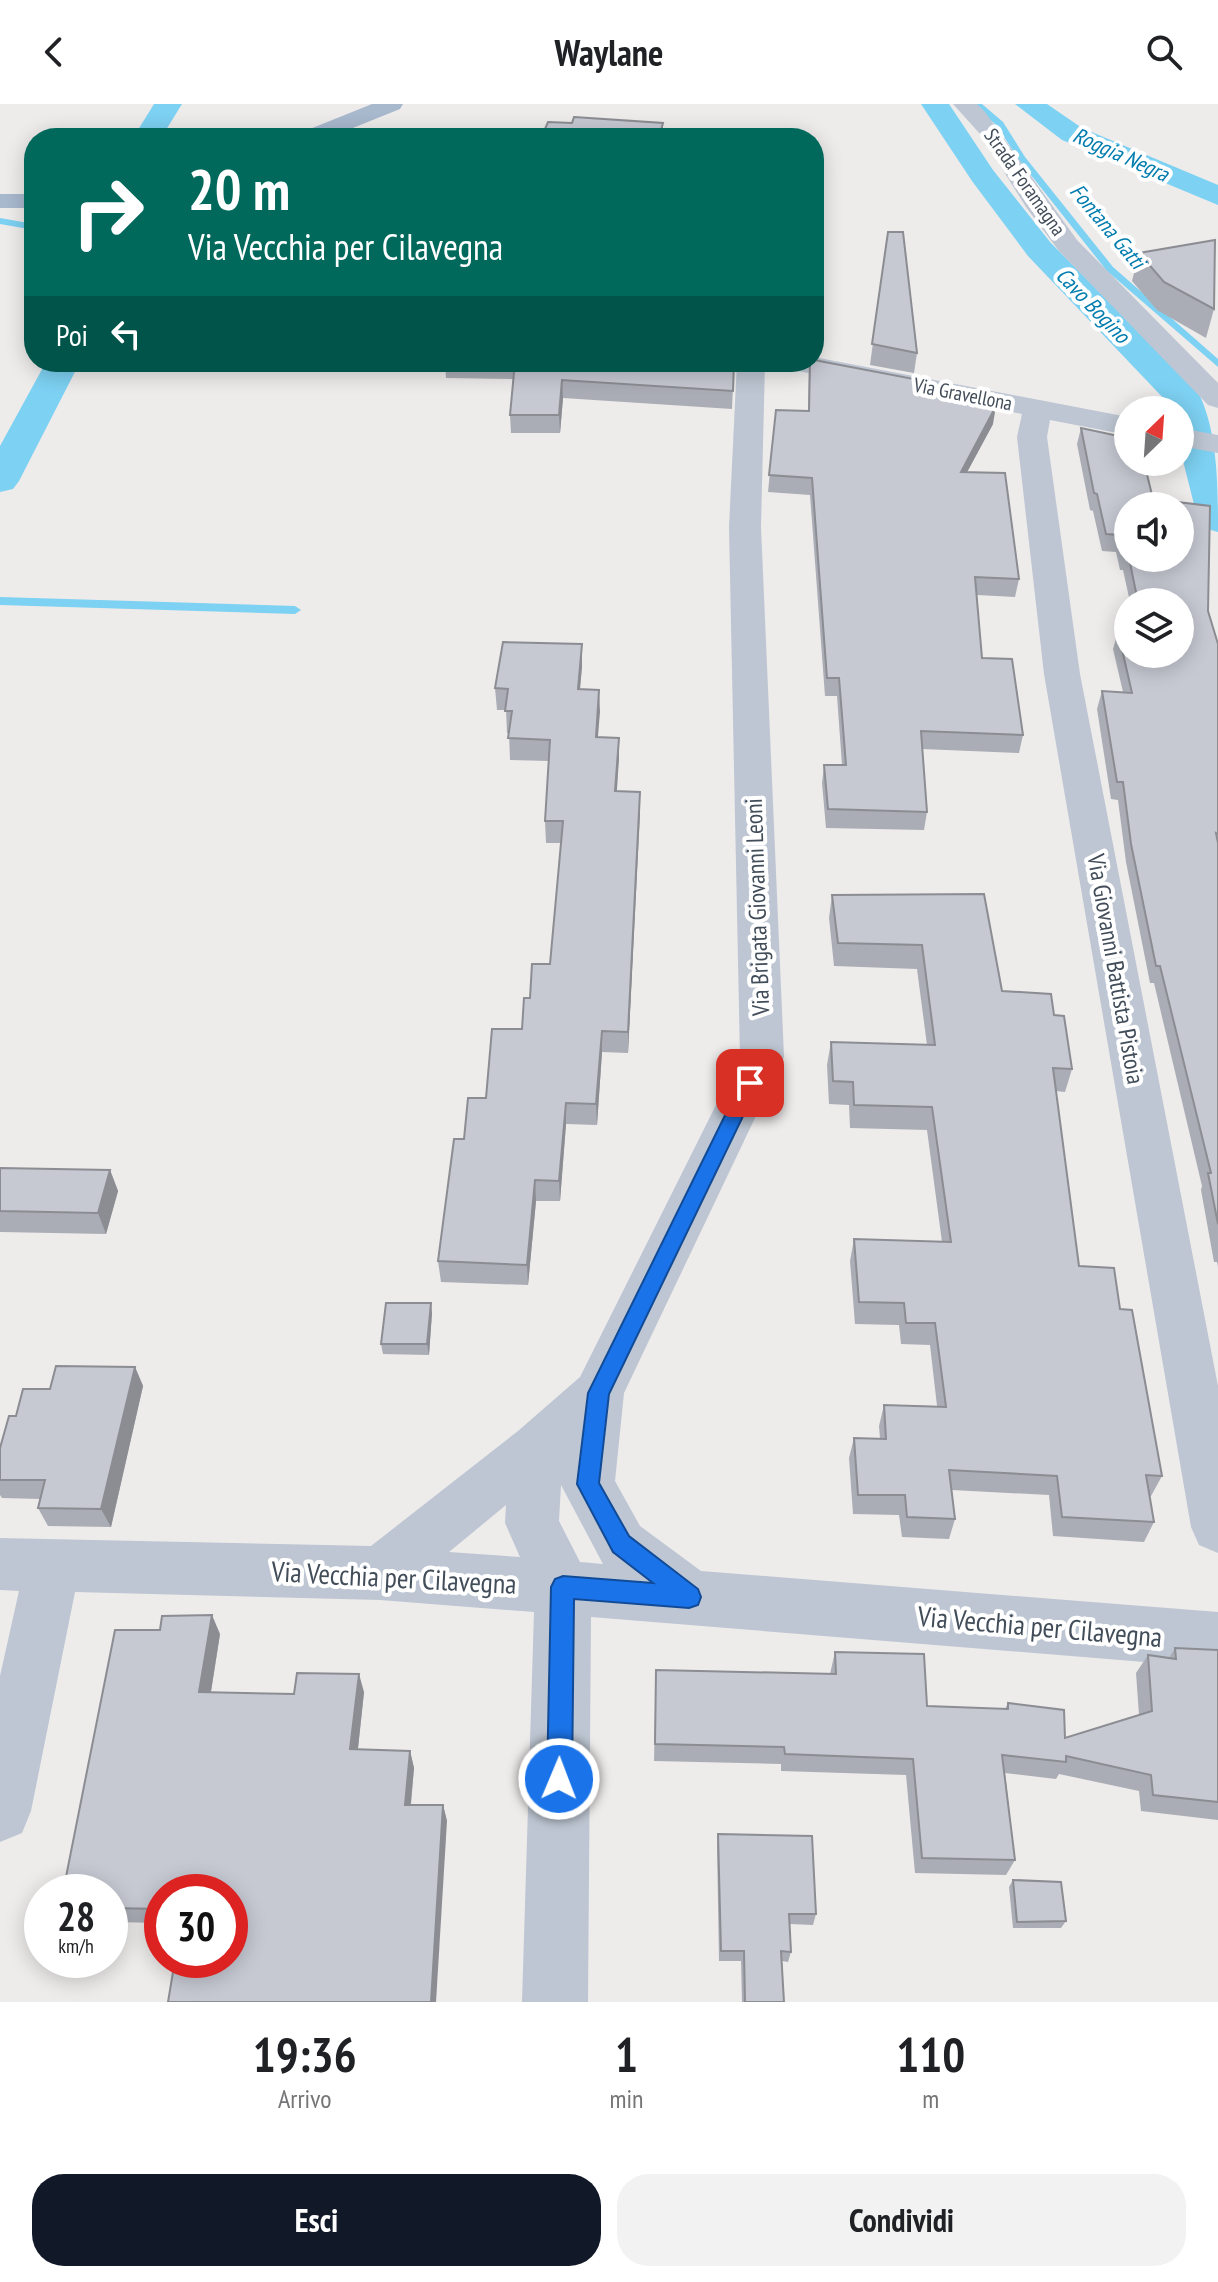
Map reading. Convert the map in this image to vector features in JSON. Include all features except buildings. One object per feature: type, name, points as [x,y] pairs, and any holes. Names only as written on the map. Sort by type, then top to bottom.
[{"type":"main road","points":[[333,128],[392,104]]},
{"type":"main road","points":[[0,201],[24,201]]},
{"type":"street","name":"Strada Foramagna","points":[[964,104],[988,127],[1049,223],[1218,399]]},
{"type":"street","name":"Via Gravellona","points":[[824,367],[1114,423]]},
{"type":"street","name":"Via Brigata Giovanni Leoni","points":[[598,1393],[762,1057],[745,527],[751,372]]},
{"type":"street","name":"Via Giovanni Battista Pistoia","points":[[1038,408],[1032,437],[1062,674],[1218,1527]]},
{"type":"street","points":[[1194,440],[1218,444]]},
{"type":"street","points":[[380,1573],[537,1448],[598,1393]]},
{"type":"street","points":[[598,1393],[588,1484],[621,1544],[689,1597]]},
{"type":"street","points":[[537,1448],[532,1523],[563,1587],[555,2002]]},
{"type":"street","points":[[0,1811],[26,1564]]},
{"type":"street","name":"Via Vecchia per Cilavegna","points":[[26,1564],[380,1573],[1218,1640]]},
{"type":"waterway","points":[[153,128],[168,104]]},
{"type":"waterway","name":"Cavo Bogino","points":[[935,104],[982,175],[1039,249],[1185,400],[1218,520]]},
{"type":"waterway","name":"Fontana Gatti","points":[[977,104],[1000,124],[1022,158],[1110,269],[1218,364]]},
{"type":"waterway","name":"Roggia Negra","points":[[1029,104],[1072,134],[1218,196]]},
{"type":"waterway","points":[[0,221],[24,225]]},
{"type":"waterway","points":[[0,481],[58,372]]},
{"type":"waterway","points":[[0,601],[295,610]]},
{"type":"route","points":[[559,1779],[563,1587],[689,1597],[621,1544],[588,1484],[598,1393],[750,1083]]}]
